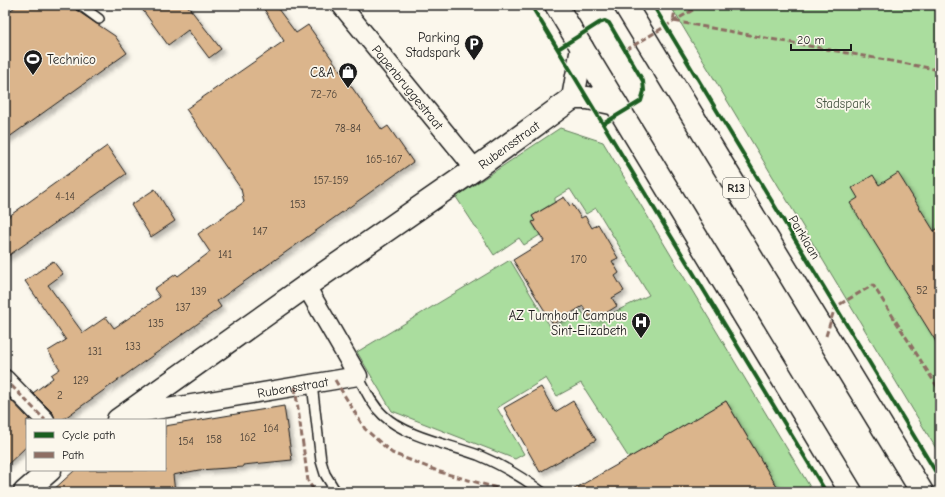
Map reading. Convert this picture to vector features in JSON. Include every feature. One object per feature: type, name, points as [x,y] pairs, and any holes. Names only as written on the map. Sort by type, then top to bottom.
[{"type":"main road","points":[[556,5],[851,492]]},
{"type":"main road","name":"R13","points":[[625,5],[922,492]]},
{"type":"main road","points":[[582,48],[573,98],[588,98],[616,104]]},
{"type":"main road","name":"Rubensstraat","points":[[121,418],[306,286],[476,169],[573,98]]},
{"type":"main road","points":[[25,492],[49,471]]},
{"type":"street","name":"Papenbruggestraat","points":[[341,5],[476,169]]},
{"type":"street","points":[[306,286],[358,376]]},
{"type":"street","name":"Rubensstraat","points":[[121,418],[358,376]]},
{"type":"street","points":[[5,378],[44,419]]},
{"type":"lane","points":[[80,5],[99,19]]},
{"type":"lane","points":[[358,376],[373,403],[382,414],[392,422],[410,432],[477,455],[501,465],[526,479],[542,492]]},
{"type":"lane","points":[[312,384],[321,461],[325,474],[336,492]]},
{"type":"green space","name":"Stadspark","points":[[670,5],[940,5],[940,455],[686,32]]},
{"type":"green space","points":[[560,128],[603,142],[813,492],[775,492],[778,489],[726,401],[629,458],[581,383],[557,396],[546,378],[497,408],[524,454],[515,459],[392,411],[357,352],[510,260],[551,328],[581,310],[590,324],[649,295],[596,208],[586,214],[570,189],[555,198],[555,202],[532,216],[535,221],[532,223],[540,235],[524,245],[519,238],[494,255],[456,197]]},
{"type":"building","name":"Technico","points":[[18,5],[74,5],[76,10],[115,36],[127,53],[5,140],[5,14]]},
{"type":"building","points":[[139,5],[187,5],[221,49],[209,58],[188,30],[168,45]]},
{"type":"building","points":[[270,5],[275,5],[296,33],[308,25],[382,130],[388,126],[413,162],[217,301],[221,307],[63,419],[55,419],[53,413],[33,393],[53,378],[51,375],[60,369],[48,351],[66,340],[25,281],[53,261],[63,274],[48,285],[83,333],[106,317],[114,328],[160,297],[154,289],[176,274],[178,276],[210,252],[198,234],[244,202],[241,189],[186,109],[284,41],[264,9]]},
{"type":"building","points":[[107,146],[126,174],[5,258],[5,219]]},
{"type":"building","points":[[898,173],[934,231],[940,227],[940,348],[850,203],[858,198],[852,188],[873,175],[879,185]]},
{"type":"building","points":[[155,189],[175,221],[151,237],[131,205]]},
{"type":"building","points":[[564,197],[570,206],[572,204],[581,218],[585,216],[592,228],[598,224],[618,258],[612,261],[619,273],[615,276],[624,291],[612,298],[617,306],[595,320],[592,315],[589,317],[583,306],[553,324],[513,260],[544,241],[532,222],[535,221],[532,216]]},
{"type":"building","points":[[541,387],[555,412],[573,401],[596,440],[540,472],[504,408]]},
{"type":"building","points":[[5,394],[29,419],[26,419],[26,447],[5,467]]},
{"type":"building","points":[[726,401],[780,492],[569,492],[629,458]]},
{"type":"building","points":[[284,406],[292,460],[243,465],[243,467],[199,470],[173,475],[175,492],[51,492],[74,471],[166,471],[166,426]]},
{"type":"marked path","points":[[676,5],[673,21],[940,70]]},
{"type":"marked path","points":[[626,50],[701,5]]},
{"type":"marked path","points":[[826,336],[835,307],[873,285],[940,391]]},
{"type":"marked path","points":[[5,379],[44,419]]},
{"type":"marked path","points":[[335,380],[365,429],[392,453],[440,472],[508,492]]},
{"type":"marked path","points":[[295,387],[308,481],[315,492]]},
{"type":"cycle path","points":[[531,5],[826,492]]},
{"type":"cycle path","name":"Parklaan","points":[[653,5],[940,479]]},
{"type":"cycle path","points":[[558,49],[599,23],[605,21],[609,23],[643,81],[644,91],[641,101],[603,124]]},
{"type":"place","name":"Parking Stadspark","points":[[474,61]]},
{"type":"place","name":"Technico","points":[[33,76]]},
{"type":"place","name":"C&A","points":[[348,89]]},
{"type":"place","name":"AZ Turnhout Campus Sint-Elizabeth","points":[[641,339]]}]
